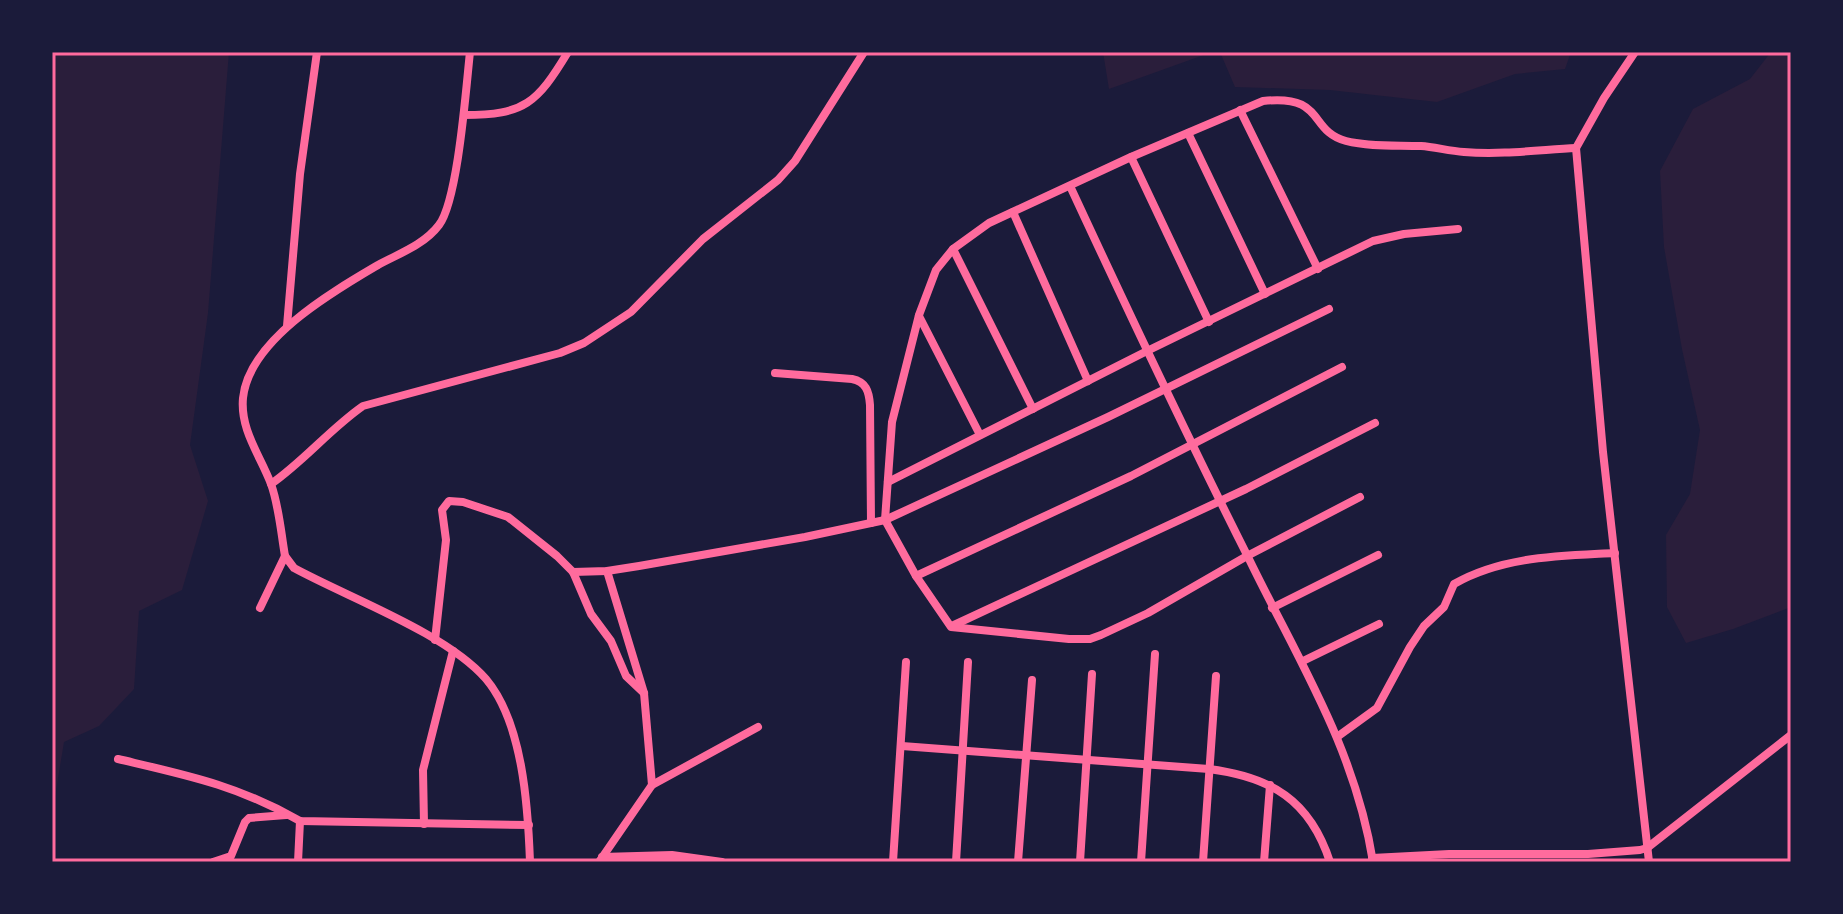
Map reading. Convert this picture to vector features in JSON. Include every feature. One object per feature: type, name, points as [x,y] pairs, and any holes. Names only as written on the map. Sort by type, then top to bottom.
[{"type":"street","points":[[287,326],[300,174],[317,52]]},
{"type":"street","points":[[470,52],[464,115],[446,215],[438,227],[407,250],[287,326],[266,347],[251,372],[243,395],[243,414],[257,459],[271,484],[285,556],[294,568],[435,640],[485,678],[502,706],[520,766],[529,825],[530,862]]},
{"type":"street","points":[[464,115],[505,113],[521,107],[543,90],[568,52]]},
{"type":"street","points":[[1635,52],[1576,148],[1602,437],[1649,862]]},
{"type":"street","points":[[271,484],[363,406],[560,353],[614,325],[640,304],[703,239],[778,180],[795,161],[861,53]]},
{"type":"street","points":[[1360,497],[1121,627],[1090,639],[951,627],[916,576],[885,520],[892,422],[919,315],[936,270],[953,249],[989,223],[1131,157],[1263,101],[1296,101],[1309,108],[1333,135],[1358,143],[1426,146],[1464,152],[1576,148]]},
{"type":"street","points":[[1240,110],[1318,269]]},
{"type":"street","points":[[1188,133],[1265,294]]},
{"type":"street","points":[[1131,157],[1209,322]]},
{"type":"street","points":[[1070,186],[1272,608],[1303,661],[1356,783],[1372,860],[1527,858],[1622,853],[1647,848],[1791,735]]},
{"type":"street","points":[[1013,212],[1088,381]]},
{"type":"street","points":[[888,482],[1147,351],[1382,238],[1458,229]]},
{"type":"street","points":[[953,249],[1033,409]]},
{"type":"street","points":[[573,572],[607,571],[885,520],[1329,309]]},
{"type":"street","points":[[919,315],[980,435]]},
{"type":"street","points":[[916,576],[1194,445],[1342,367]]},
{"type":"street","points":[[775,373],[862,382],[870,405],[871,523]]},
{"type":"street","points":[[951,627],[1221,500],[1375,423]]},
{"type":"street","points":[[435,640],[446,540],[442,510],[447,502],[454,501],[508,517],[573,572],[591,614],[611,641],[626,676],[644,693]]},
{"type":"street","points":[[1337,737],[1377,708],[1410,647],[1424,626],[1444,607],[1454,584],[1499,565],[1526,559],[1615,553]]},
{"type":"street","points":[[1272,608],[1378,555]]},
{"type":"street","points":[[260,608],[285,556]]},
{"type":"street","points":[[607,571],[644,693],[652,785]]},
{"type":"street","points":[[1303,661],[1379,624]]},
{"type":"street","points":[[424,824],[423,770],[453,651]]},
{"type":"street","points":[[1141,862],[1155,654]]},
{"type":"street","points":[[893,862],[906,662]]},
{"type":"street","points":[[956,862],[968,662]]},
{"type":"street","points":[[1080,862],[1092,674]]},
{"type":"street","points":[[1203,862],[1216,676]]},
{"type":"street","points":[[1018,862],[1032,680]]},
{"type":"street","points":[[600,860],[652,785],[758,727]]},
{"type":"street","points":[[902,746],[1209,769],[1250,776],[1296,803],[1311,820],[1330,862]]},
{"type":"street","points":[[118,759],[205,779],[258,799],[300,821],[529,825]]},
{"type":"street","points":[[1264,862],[1270,785]]},
{"type":"street","points":[[213,862],[231,856],[249,818],[288,815]]},
{"type":"street","points":[[298,862],[300,821]]},
{"type":"street","points":[[600,860],[672,855],[722,862]]},
{"type":"shaded area","points":[[52,52],[229,52],[208,313],[190,445],[208,501],[182,590],[139,611],[134,689],[99,726],[64,742],[52,815]]},
{"type":"shaded area","points":[[1103,52],[1212,52],[1109,89]]},
{"type":"shaded area","points":[[1220,52],[1571,52],[1565,69],[1515,74],[1437,102],[1330,90],[1235,87]]},
{"type":"shaded area","points":[[1771,52],[1791,52],[1791,607],[1686,643],[1667,607],[1666,535],[1690,494],[1700,430],[1664,247],[1660,171],[1693,109],[1750,79]]}]
